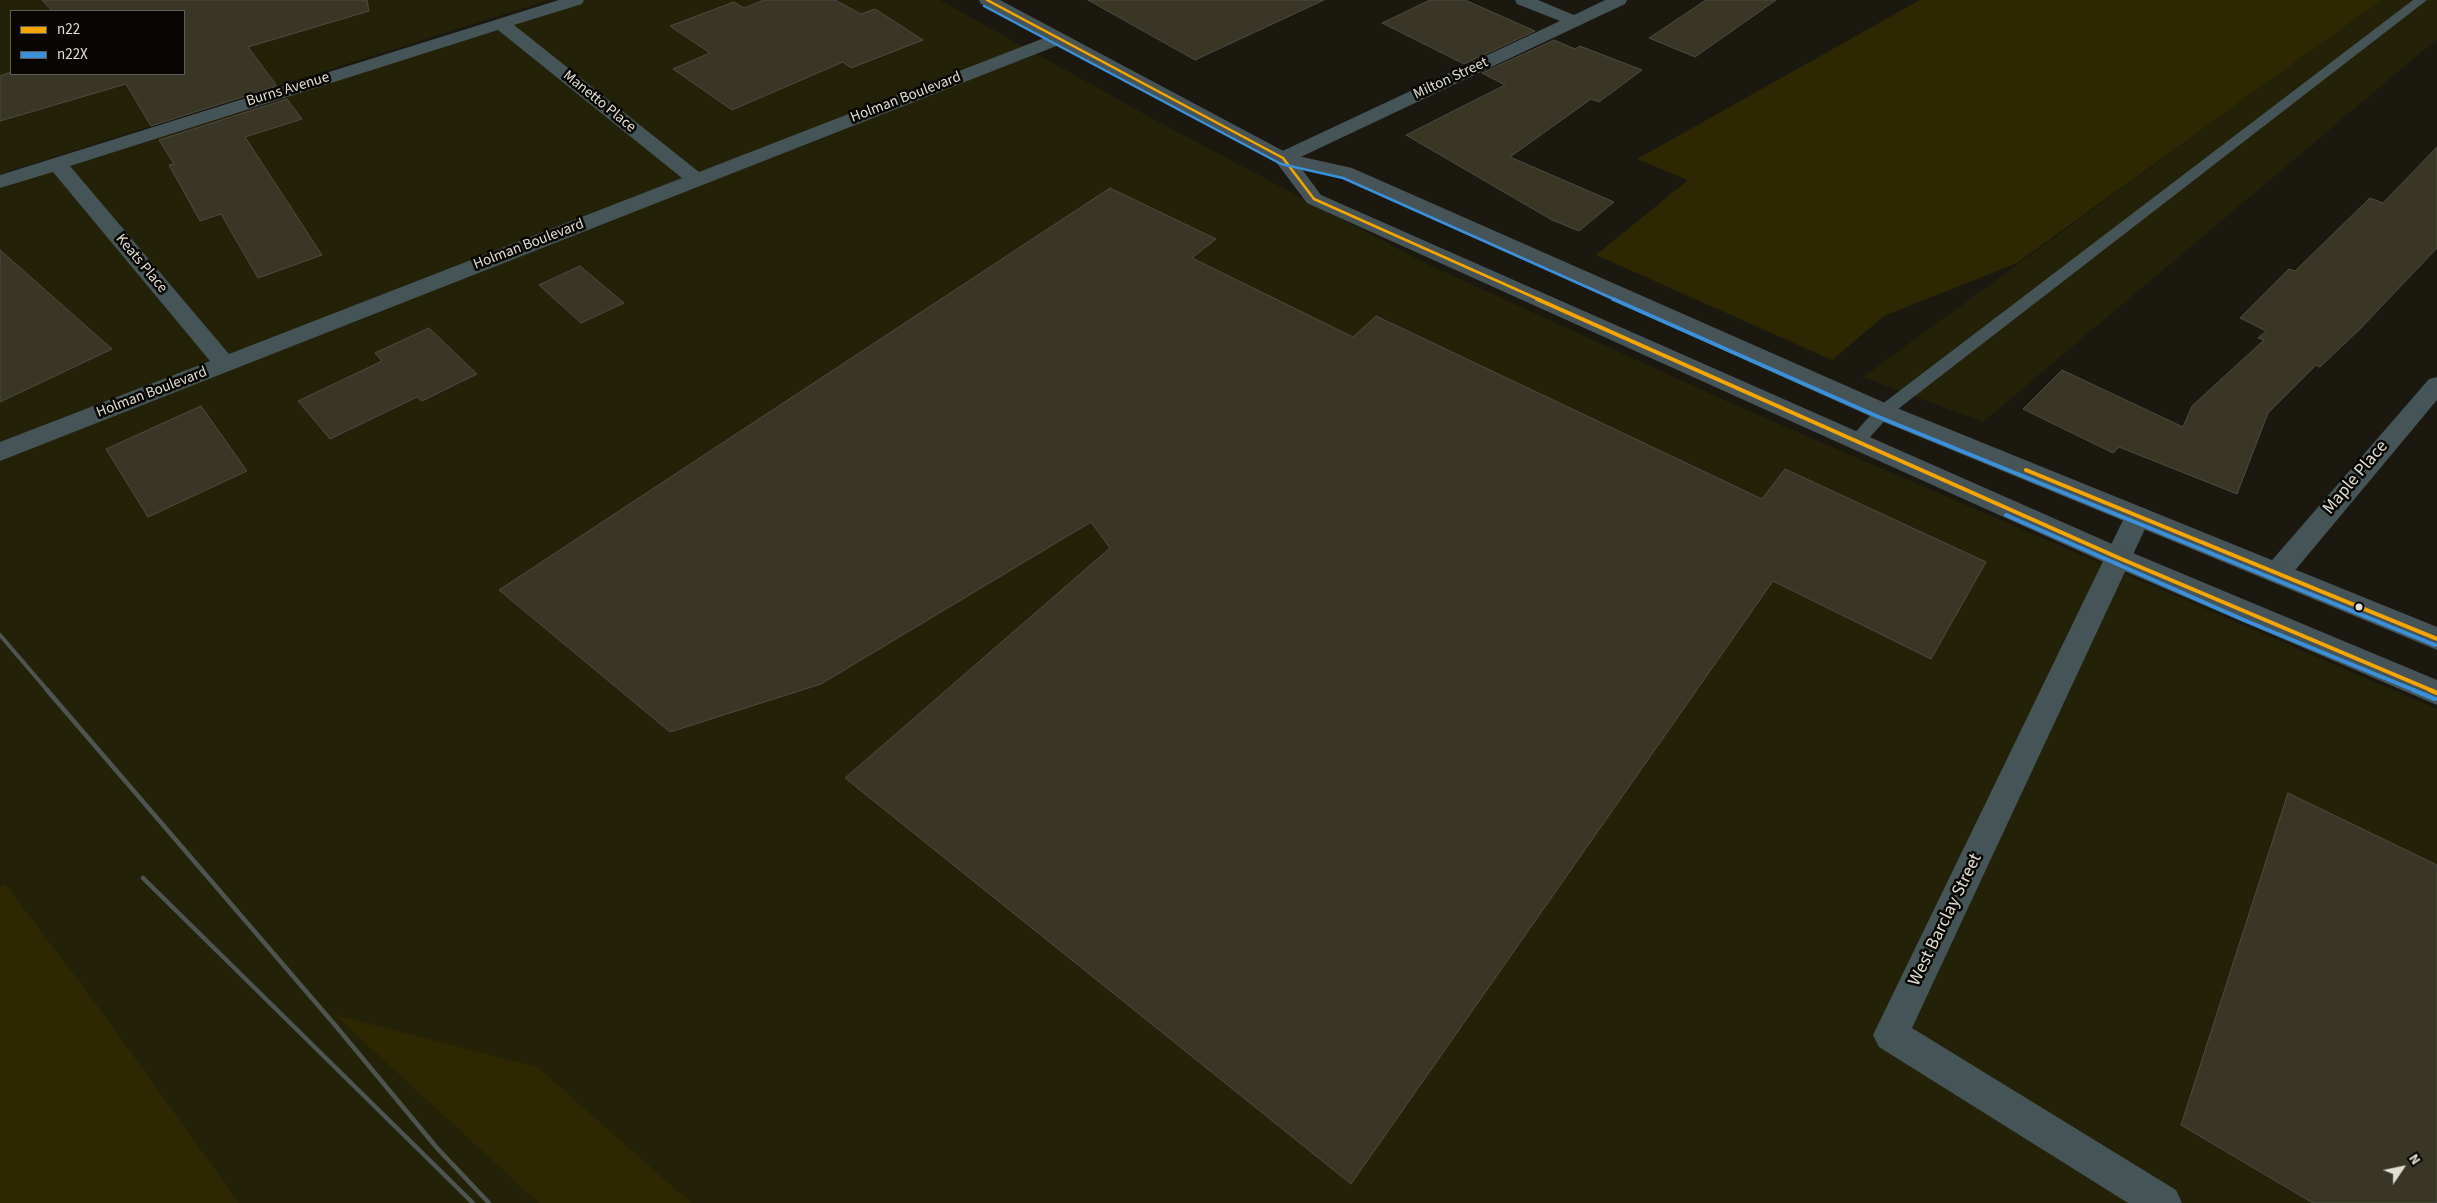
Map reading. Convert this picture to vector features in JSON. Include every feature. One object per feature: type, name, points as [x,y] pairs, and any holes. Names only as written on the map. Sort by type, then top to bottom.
[{"type":"main road","points":[[987,0],[1283,158],[1345,172],[1883,412],[2437,639]]},
{"type":"main road","points":[[1283,158],[1314,199],[2119,558],[2437,693]]},
{"type":"main road","points":[[1490,278],[1523,268],[1556,265]]},
{"type":"street","name":"Burns Avenue","points":[[0,182],[576,0]]},
{"type":"street","points":[[1523,0],[1574,21]]},
{"type":"street","name":"Milton Street","points":[[1283,158],[1619,0]]},
{"type":"street","name":"Manetto Place","points":[[502,24],[698,180]]},
{"type":"street","name":"Holman Boulevard","points":[[0,452],[1058,39]]},
{"type":"street","name":"Keats Place","points":[[57,164],[225,364]]},
{"type":"street","name":"Maple Place","points":[[2277,573],[2364,467],[2437,385]]},
{"type":"street","name":"West Barclay Street","points":[[2138,516],[1891,1035],[2163,1203]]},
{"type":"lane","points":[[1857,441],[1883,412],[2421,0]]},
{"type":"shaded area","points":[[0,0],[549,0],[0,174]]},
{"type":"shaded area","points":[[558,0],[940,0],[1157,121],[1425,263],[1733,404],[2437,709],[2437,1203],[0,1203],[0,182]]},
{"type":"shaded area","points":[[1920,0],[2381,0],[2017,263],[1884,316],[1832,360],[1596,255],[1688,180],[1637,159]]},
{"type":"shaded area","points":[[2380,0],[2437,0],[2437,39],[1983,422],[1863,377]]},
{"type":"shaded area","points":[[5,884],[93,1000],[239,1203],[0,1203],[0,887]]},
{"type":"shaded area","points":[[335,1015],[537,1067],[691,1203],[539,1203]]},
{"type":"building","points":[[42,0],[367,0],[369,11],[248,47],[277,86],[151,126],[126,84],[0,121],[0,76],[10,72],[10,75],[185,75],[185,10],[51,10]]},
{"type":"building","points":[[764,0],[835,0],[861,14],[875,9],[923,40],[851,68],[843,62],[732,110],[673,69],[710,53],[670,26],[734,2],[744,8]]},
{"type":"building","points":[[1088,0],[1324,0],[1195,60]]},
{"type":"building","points":[[1430,0],[1465,0],[1535,31],[1464,64],[1382,23]]},
{"type":"building","points":[[1706,0],[1776,0],[1695,57],[1649,38]]},
{"type":"building","points":[[1554,40],[1575,49],[1580,46],[1642,70],[1599,102],[1591,99],[1510,157],[1614,202],[1579,231],[1552,220],[1406,135],[1505,85],[1482,73]]},
{"type":"building","points":[[287,99],[302,119],[245,137],[322,255],[258,278],[221,214],[200,221],[169,165],[174,164],[159,140]]},
{"type":"building","points":[[2437,147],[2437,248],[2361,328],[2320,367],[2316,365],[2268,413],[2237,494],[2119,447],[2113,453],[2023,409],[2062,370],[2183,427],[2192,406],[2264,340],[2258,338],[2266,331],[2240,318],[2289,269],[2295,271],[2370,198],[2383,203]]},
{"type":"building","points":[[1110,188],[1216,239],[1192,258],[1353,337],[1376,316],[1762,499],[1785,469],[1986,562],[1931,659],[1773,581],[1351,1184],[845,778],[1110,548],[1091,522],[821,684],[670,732],[499,590]]},
{"type":"building","points":[[0,250],[112,349],[0,402]]},
{"type":"building","points":[[580,266],[624,303],[581,323],[539,285]]},
{"type":"building","points":[[429,328],[477,374],[422,401],[417,397],[330,439],[298,401],[382,361],[375,353]]},
{"type":"building","points":[[201,406],[247,471],[148,517],[106,449]]},
{"type":"building","points":[[2288,793],[2437,865],[2437,1203],[2313,1203],[2181,1125]]},
{"type":"railway","points":[[0,635],[48,691]]},
{"type":"railway","points":[[47,690],[335,1025],[437,1148],[489,1203]]},
{"type":"railway","points":[[143,878],[473,1203]]},
{"type":"transit line","name":"n22","points":[[987,0],[1283,158],[1314,199],[2119,558],[2437,693]]},
{"type":"transit line","name":"n22X","points":[[984,6],[1281,164],[1343,178],[1881,418],[2435,645]]},
{"type":"transit line","name":"n22","points":[[2026,470],[2437,639]]},
{"type":"transit line","name":"n22X","points":[[2006,515],[2244,620],[2435,699]]}]
